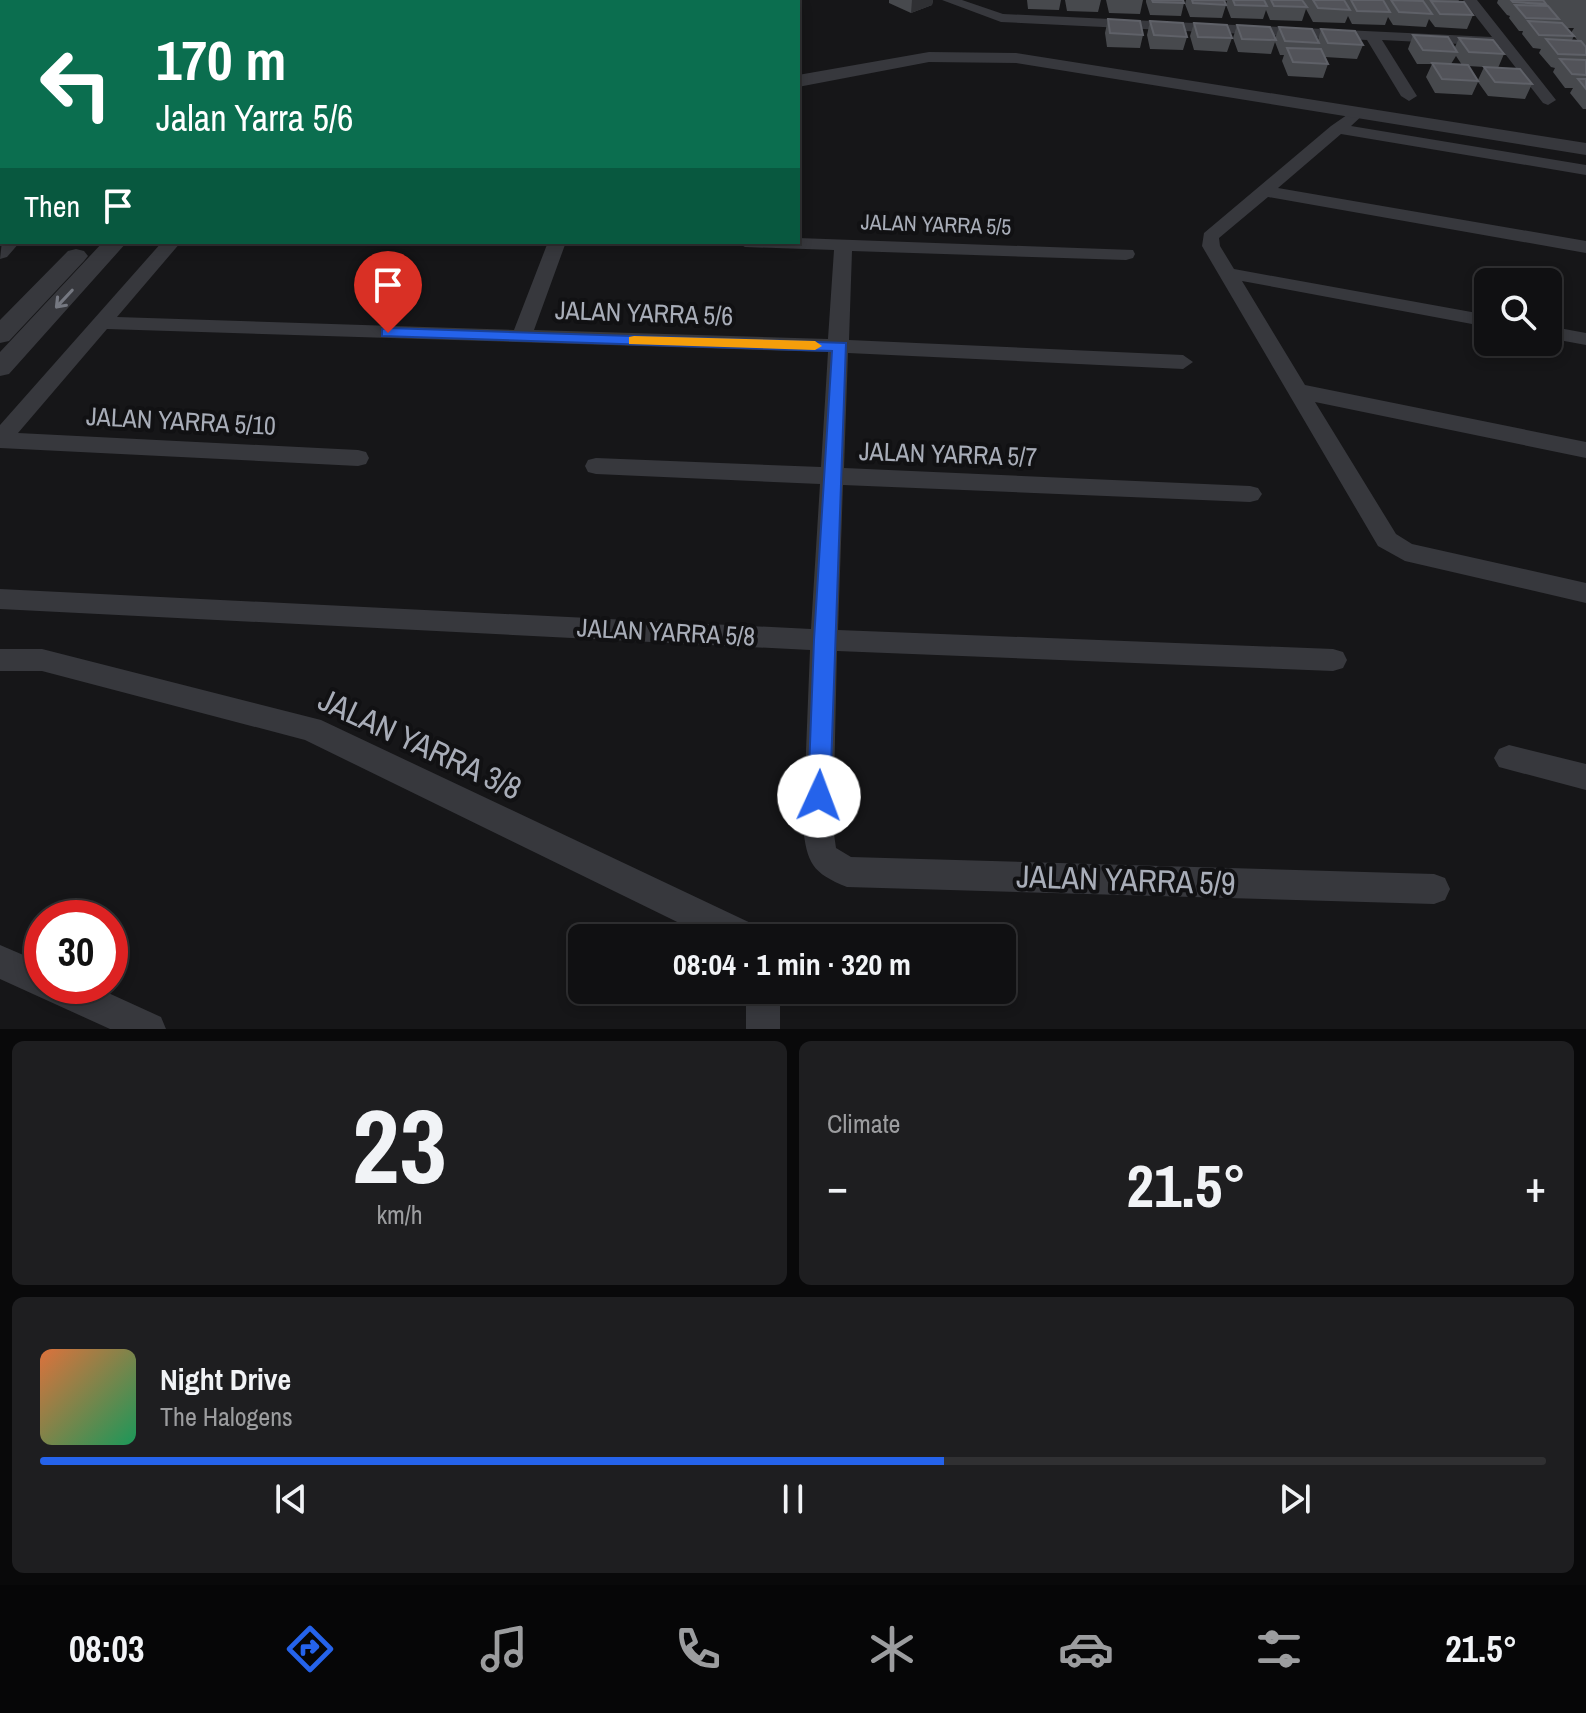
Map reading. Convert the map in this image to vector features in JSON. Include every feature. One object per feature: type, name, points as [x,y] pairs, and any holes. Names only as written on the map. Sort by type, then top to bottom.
[{"type":"street","points":[[949,0],[1010,19],[1502,42]]},
{"type":"street","points":[[1470,0],[1548,100]]},
{"type":"street","points":[[1372,36],[1409,96]]},
{"type":"street","points":[[800,70],[945,46],[1008,48],[1586,138]]},
{"type":"street","points":[[800,81],[929,57],[1016,58],[1586,149]]},
{"type":"street","points":[[1357,113],[1210,237],[1211,246],[1394,547],[1586,593]]},
{"type":"street","points":[[1337,129],[1586,170]]},
{"type":"street","points":[[1264,191],[1586,247]]},
{"type":"street","points":[[0,335],[87,244]]},
{"type":"street","points":[[0,368],[114,244]]},
{"type":"street","points":[[0,439],[170,244]]},
{"type":"street","points":[[521,338],[556,244]]},
{"type":"street","name":"JALAN YARRA 5/5","points":[[794,244],[1126,254]]},
{"type":"street","points":[[824,640],[843,246]]},
{"type":"street","points":[[1227,273],[1474,318]]},
{"type":"street","name":"JALAN YARRA 5/6","points":[[103,323],[840,346],[1183,362]]},
{"type":"street","points":[[1562,335],[1586,339]]},
{"type":"street","points":[[1298,391],[1586,450]]},
{"type":"street","name":"JALAN YARRA 5/10","points":[[0,439],[358,458]]},
{"type":"street","name":"JALAN YARRA 5/7","points":[[596,466],[1250,494]]},
{"type":"street","name":"JALAN YARRA 5/8","points":[[0,599],[824,640],[1333,660]]},
{"type":"street","name":"JALAN YARRA 5/9","points":[[824,640],[818,827],[822,856],[847,872],[1434,889]]},
{"type":"street","name":"JALAN YARRA 3/8","points":[[0,660],[42,660],[311,729],[716,924]]},
{"type":"street","points":[[1509,758],[1586,777]]},
{"type":"street","points":[[0,962],[24,972]]},
{"type":"street","points":[[94,1004],[149,1029]]},
{"type":"street","points":[[763,1004],[763,1029]]},
{"type":"building","points":[[1183,0],[1184,3],[1153,2]]},
{"type":"building","points":[[1192,0],[1224,0],[1226,5],[1193,3]]},
{"type":"building","points":[[1233,0],[1264,0],[1267,6],[1235,5]]},
{"type":"building","points":[[1271,0],[1302,0],[1307,7],[1274,6]]},
{"type":"building","points":[[1313,0],[1344,0],[1350,10],[1318,8]]},
{"type":"building","points":[[1351,0],[1383,0],[1390,12],[1357,11]]},
{"type":"building","points":[[1391,0],[1423,1],[1432,14],[1399,12]]},
{"type":"building","points":[[1511,0],[1543,0],[1546,4],[1513,2]]},
{"type":"building","points":[[1431,1],[1464,2],[1473,15],[1440,14]]},
{"type":"building","points":[[1515,5],[1548,6],[1559,19],[1526,18]]},
{"type":"building","points":[[1108,19],[1140,21],[1143,35],[1110,33]]},
{"type":"building","points":[[1150,21],[1183,23],[1187,37],[1154,35]]},
{"type":"building","points":[[1528,21],[1562,23],[1574,36],[1539,35]]},
{"type":"building","points":[[1194,23],[1227,25],[1232,38],[1198,37]]},
{"type":"building","points":[[1237,25],[1270,27],[1276,40],[1242,39]]},
{"type":"building","points":[[1279,27],[1312,29],[1319,43],[1285,41]]},
{"type":"building","points":[[1321,29],[1355,31],[1363,45],[1328,43]]},
{"type":"building","points":[[1413,35],[1448,37],[1457,52],[1423,50]]},
{"type":"building","points":[[1459,38],[1493,40],[1504,54],[1469,52]]},
{"type":"building","points":[[1546,39],[1581,41],[1586,47],[1586,55],[1558,54]]},
{"type":"building","points":[[1287,48],[1321,49],[1328,64],[1293,62]]},
{"type":"building","points":[[1560,59],[1586,60],[1586,75],[1572,74]]},
{"type":"building","points":[[1432,63],[1468,65],[1478,81],[1442,79]]},
{"type":"building","points":[[1484,67],[1520,69],[1532,84],[1495,82]]},
{"type":"slow traffic","points":[[634,341],[815,346]]},
{"type":"route","points":[[388,333],[840,346],[819,796]]}]
